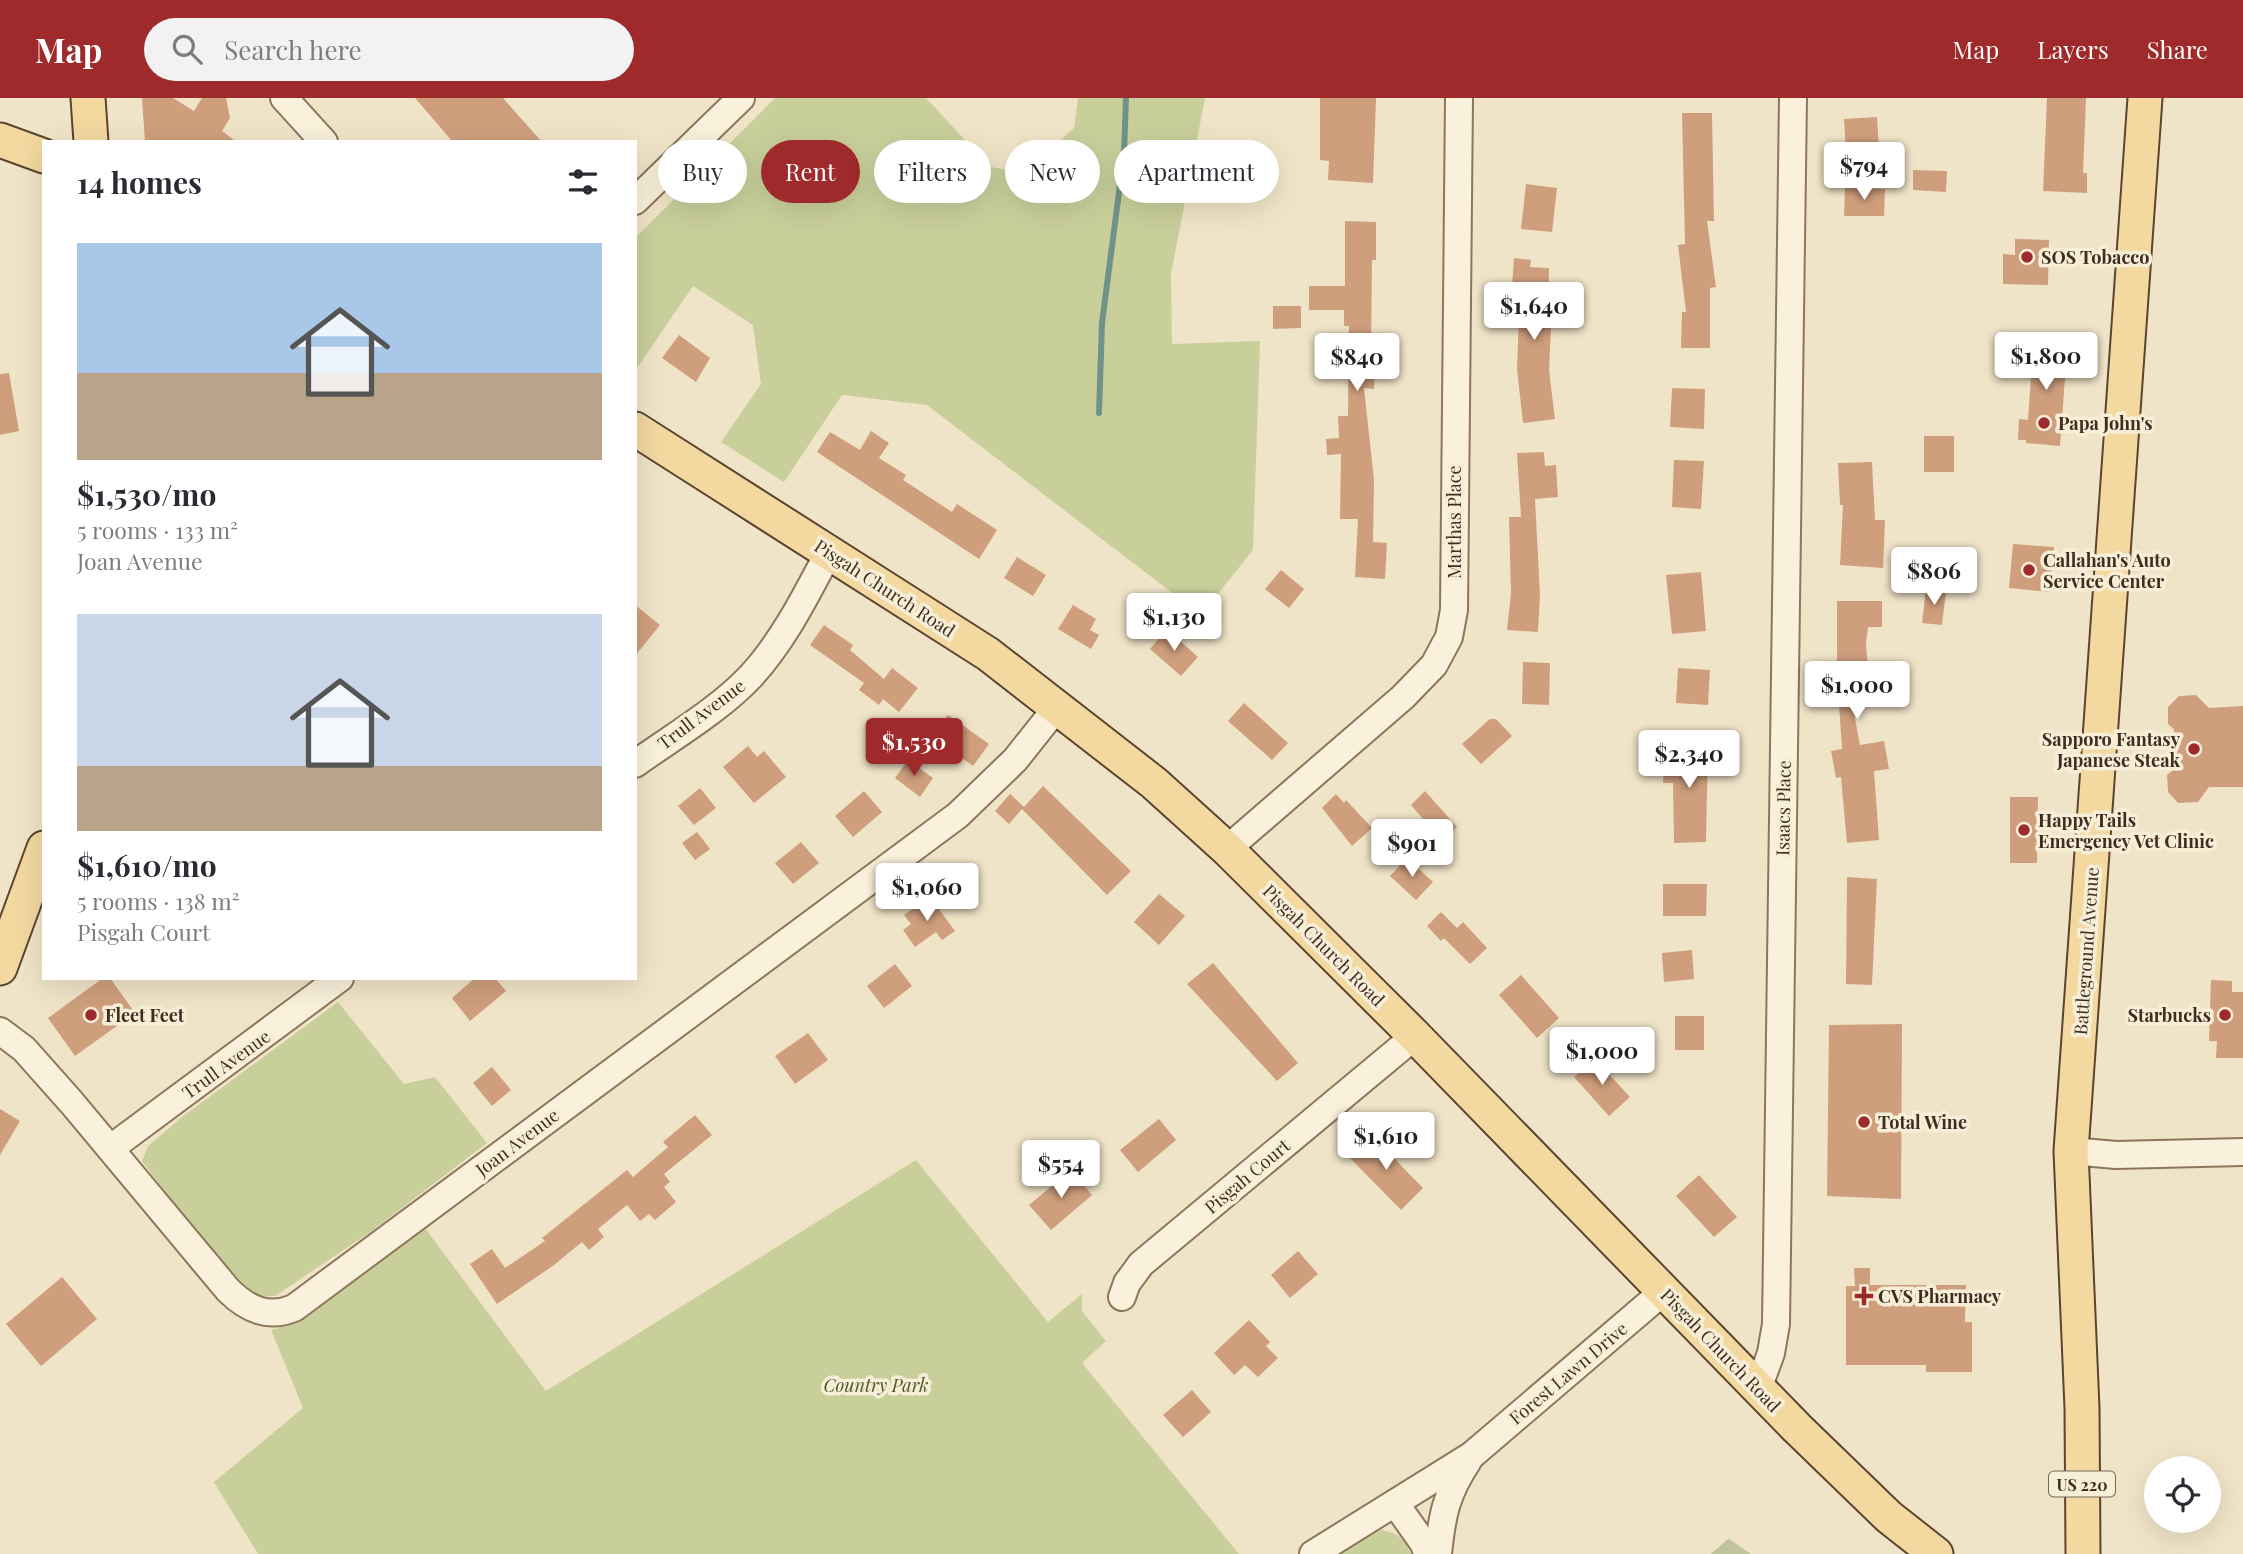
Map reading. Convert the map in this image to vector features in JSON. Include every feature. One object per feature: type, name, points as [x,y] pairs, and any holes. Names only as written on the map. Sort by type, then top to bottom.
[{"type":"main road","points":[[88,98],[91,140]]},
{"type":"main road","name":"Battleground Avenue","points":[[2083,1554],[2082,1408],[2071,1151],[2145,98]]},
{"type":"main road","points":[[0,140],[42,155]]},
{"type":"main road","name":"Pisgah Church Road","points":[[637,430],[988,654],[1154,783],[1227,849],[1415,1036],[1811,1443],[1889,1517],[1936,1554]]},
{"type":"main road","points":[[0,968],[42,853]]},
{"type":"main road","points":[[1811,1443],[1903,1554]]},
{"type":"street","points":[[284,98],[322,140]]},
{"type":"street","points":[[637,199],[741,98]]},
{"type":"street","name":"Marthas Place","points":[[1227,849],[1403,697],[1434,665],[1449,638],[1454,610],[1459,98]]},
{"type":"street","name":"Isaacs Place","points":[[1758,1389],[1771,1353],[1776,1324],[1793,98]]},
{"type":"street","name":"Trull Avenue","points":[[637,762],[751,676],[775,647],[829,552]]},
{"type":"street","name":"Joan Avenue","points":[[0,1031],[24,1049],[237,1298],[249,1307],[272,1313],[294,1308],[958,815],[1015,760],[1058,706]]},
{"type":"street","name":"Trull Avenue","points":[[111,1149],[337,980]]},
{"type":"street","name":"Pisgah Court","points":[[1122,1297],[1127,1283],[1142,1264],[1415,1036]]},
{"type":"street","points":[[2071,1151],[2116,1155],[2243,1153]]},
{"type":"street","name":"Forest Lawn Drive","points":[[1313,1554],[1472,1455],[1664,1291]]},
{"type":"street","name":"Forest Lawn Drive","points":[[1438,1554],[1443,1508],[1451,1487],[1472,1455]]},
{"type":"street","points":[[1395,1503],[1424,1544],[1427,1554]]},
{"type":"green space","points":[[775,98],[926,98],[965,140],[874,140],[874,203],[991,203],[991,167],[1005,169],[1005,203],[1100,203],[1100,140],[1061,140],[1074,128],[1078,98],[1205,98],[1197,140],[1114,140],[1114,203],[1185,203],[1171,274],[1172,344],[1260,341],[1253,550],[1201,615],[927,405],[842,395],[784,482],[721,442],[761,384],[753,325],[693,286],[637,368],[637,236],[670,203],[747,203],[747,140],[733,140]]},
{"type":"green space","points":[[338,1002],[404,1084],[435,1077],[487,1143],[372,1231],[275,1296],[259,1296],[248,1289],[216,1256],[142,1161],[148,1146],[182,1117]]},
{"type":"green space","name":"Country Park","points":[[916,1160],[1048,1322],[1082,1294],[1082,1311],[1106,1341],[1082,1363],[1239,1554],[258,1554],[214,1482],[303,1408],[271,1330],[299,1322],[425,1228],[546,1391]]},
{"type":"green space","points":[[1381,1530],[1400,1537],[1411,1554],[1337,1554]]},
{"type":"green space","points":[[1729,1539],[1751,1554],[1711,1554]]},
{"type":"building","points":[[142,98],[173,98],[194,111],[202,98],[226,98],[230,118],[222,131],[234,140],[145,140]]},
{"type":"building","points":[[415,98],[503,98],[540,140],[451,140]]},
{"type":"building","points":[[1320,98],[1376,98],[1373,183],[1328,180],[1329,161],[1320,160]]},
{"type":"building","points":[[2047,98],[2086,98],[2083,173],[2087,173],[2087,193],[2043,191]]},
{"type":"building","points":[[1682,113],[1712,113],[1714,221],[1707,221],[1716,287],[1710,288],[1710,348],[1681,348],[1682,312],[1686,312],[1678,245],[1685,244]]},
{"type":"building","points":[[1877,117],[1879,150],[1846,152],[1844,119]]},
{"type":"building","points":[[1913,170],[1947,171],[1946,192],[1913,190]]},
{"type":"building","points":[[1526,184],[1557,188],[1552,232],[1521,229]]},
{"type":"building","points":[[1845,188],[1885,189],[1884,216],[1844,216]]},
{"type":"building","points":[[1345,221],[1376,222],[1376,260],[1372,260],[1371,350],[1376,350],[1374,389],[1364,388],[1374,480],[1373,542],[1387,543],[1385,579],[1355,577],[1358,519],[1340,519],[1341,454],[1327,455],[1326,439],[1339,438],[1338,416],[1348,416],[1349,326],[1344,326],[1344,310],[1309,310],[1309,286],[1345,286]]},
{"type":"building","points":[[2015,239],[2049,240],[2048,285],[2003,284],[2003,254],[2015,255]]},
{"type":"building","points":[[1514,258],[1531,260],[1530,267],[1549,268],[1548,308],[1552,308],[1549,370],[1555,419],[1523,423],[1517,369],[1520,288],[1512,287]]},
{"type":"building","points":[[1273,306],[1301,306],[1301,328],[1273,329]]},
{"type":"building","points":[[679,335],[710,358],[696,382],[662,358]]},
{"type":"building","points":[[2034,335],[2068,337],[2060,446],[2018,440],[2019,419],[2028,420]]},
{"type":"building","points":[[9,373],[19,431],[0,435],[0,374]]},
{"type":"building","points":[[1672,388],[1705,389],[1704,429],[1670,427]]},
{"type":"building","points":[[871,431],[889,443],[879,458],[906,475],[903,480],[952,512],[957,504],[997,530],[979,559],[817,452],[830,432],[860,450]]},
{"type":"building","points":[[1924,436],[1954,436],[1954,472],[1924,472]]},
{"type":"building","points":[[1544,452],[1545,466],[1556,465],[1558,497],[1535,499],[1540,595],[1538,632],[1507,630],[1511,593],[1509,517],[1521,517],[1517,453]]},
{"type":"building","points":[[1674,460],[1704,461],[1701,509],[1672,507]]},
{"type":"building","points":[[1872,462],[1875,520],[1885,520],[1883,568],[1840,565],[1843,505],[1840,505],[1838,463]]},
{"type":"building","points":[[2013,544],[2054,547],[2050,592],[2009,588]]},
{"type":"building","points":[[1017,557],[1046,575],[1033,596],[1004,578]]},
{"type":"building","points":[[1281,570],[1304,589],[1289,608],[1265,589]]},
{"type":"building","points":[[1701,572],[1706,631],[1672,634],[1666,575]]},
{"type":"building","points":[[1926,589],[1946,591],[1942,625],[1922,623]]},
{"type":"building","points":[[1837,601],[1882,601],[1882,627],[1868,627],[1866,643],[1871,706],[1853,708],[1860,745],[1884,741],[1889,769],[1874,771],[1879,840],[1847,843],[1841,777],[1836,778],[1831,751],[1842,749],[1837,672]]},
{"type":"building","points":[[1073,605],[1096,619],[1090,630],[1099,635],[1091,649],[1058,629]]},
{"type":"building","points":[[637,607],[660,625],[637,654]]},
{"type":"building","points":[[824,625],[853,645],[850,650],[884,679],[892,668],[918,688],[899,712],[883,699],[879,705],[859,690],[864,683],[810,645]]},
{"type":"building","points":[[1167,629],[1198,657],[1181,676],[1150,649]]},
{"type":"building","points":[[1523,662],[1550,663],[1549,705],[1522,704]]},
{"type":"building","points":[[1678,668],[1710,670],[1708,705],[1676,703]]},
{"type":"building","points":[[2196,695],[2209,708],[2243,706],[2243,787],[2209,787],[2198,802],[2178,803],[2168,792],[2167,775],[2173,770],[2174,729],[2168,724],[2168,707],[2179,696]]},
{"type":"building","points":[[1244,703],[1288,743],[1272,760],[1228,721]]},
{"type":"building","points":[[948,715],[989,744],[973,766],[932,736]]},
{"type":"building","points":[[1490,719],[1496,719],[1512,736],[1481,764],[1462,744]]},
{"type":"building","points":[[1677,741],[1708,743],[1706,842],[1674,843],[1673,783],[1663,783],[1665,754],[1676,755]]},
{"type":"building","points":[[748,746],[757,757],[764,751],[786,777],[754,803],[723,767]]},
{"type":"building","points":[[908,760],[933,778],[920,797],[895,778]]},
{"type":"building","points":[[1043,786],[1131,871],[1107,895],[1022,809],[1009,824],[995,811],[1010,794],[1024,807]]},
{"type":"building","points":[[700,788],[716,808],[694,825],[678,806]]},
{"type":"building","points":[[864,791],[882,812],[853,837],[835,816]]},
{"type":"building","points":[[1425,791],[1457,827],[1442,841],[1411,805]]},
{"type":"building","points":[[1336,794],[1344,803],[1346,800],[1372,828],[1352,846],[1322,808]]},
{"type":"building","name":"Happy Tails Emergency Vet Clinic","points":[[2010,797],[2038,797],[2037,863],[2010,863]]},
{"type":"building","points":[[697,832],[710,849],[695,860],[682,843]]},
{"type":"building","points":[[801,842],[819,863],[793,884],[775,863]]},
{"type":"building","points":[[1407,858],[1433,882],[1416,900],[1390,876]]},
{"type":"building","points":[[1847,877],[1877,879],[1872,985],[1846,984]]},
{"type":"building","points":[[1663,884],[1707,884],[1706,916],[1663,916]]},
{"type":"building","points":[[1159,894],[1185,916],[1159,945],[1134,922]]},
{"type":"building","points":[[930,897],[955,931],[942,940],[936,932],[915,947],[903,930],[911,924],[904,915]]},
{"type":"building","points":[[1441,912],[1457,928],[1463,922],[1487,948],[1470,964],[1444,938],[1441,941],[1427,926]]},
{"type":"building","points":[[1692,950],[1694,979],[1664,982],[1662,953]]},
{"type":"building","points":[[1213,963],[1298,1063],[1277,1081],[1187,984]]},
{"type":"building","points":[[895,964],[912,986],[884,1008],[867,986]]},
{"type":"building","points":[[1521,975],[1559,1018],[1537,1038],[1499,995]]},
{"type":"building","name":"Fleet Feet","points":[[100,980],[111,980],[135,1013],[75,1056],[48,1018]]},
{"type":"building","points":[[473,980],[497,980],[506,991],[470,1021],[452,998]]},
{"type":"building","points":[[2211,980],[2232,981],[2232,992],[2243,992],[2243,1058],[2216,1058],[2217,1041],[2209,1041]]},
{"type":"building","points":[[1675,1016],[1704,1016],[1704,1050],[1675,1050]]},
{"type":"building","points":[[1902,1024],[1901,1199],[1827,1196],[1829,1025]]},
{"type":"building","points":[[808,1033],[828,1060],[795,1084],[775,1056]]},
{"type":"building","points":[[1595,1059],[1630,1097],[1609,1116],[1574,1077]]},
{"type":"building","points":[[492,1067],[511,1090],[492,1106],[473,1083]]},
{"type":"building","points":[[0,1109],[20,1121],[0,1155]]},
{"type":"building","points":[[695,1115],[712,1135],[664,1174],[670,1182],[664,1187],[676,1202],[655,1220],[649,1214],[640,1221],[627,1205],[598,1229],[604,1237],[589,1250],[582,1242],[497,1304],[470,1264],[492,1249],[505,1268],[545,1241],[542,1238],[627,1170],[633,1177],[668,1147],[663,1142]]},
{"type":"building","points":[[1159,1119],[1176,1140],[1138,1172],[1120,1150]]},
{"type":"building","points":[[1371,1135],[1423,1188],[1401,1210],[1349,1157]]},
{"type":"building","points":[[1071,1170],[1092,1195],[1051,1230],[1029,1205]]},
{"type":"building","points":[[1699,1175],[1737,1217],[1714,1237],[1676,1196]]},
{"type":"building","points":[[1298,1251],[1318,1274],[1290,1298],[1271,1275]]},
{"type":"building","name":"CVS Pharmacy","points":[[1854,1268],[1870,1268],[1870,1285],[1966,1285],[1965,1322],[1972,1322],[1972,1372],[1926,1372],[1926,1365],[1846,1365],[1846,1286],[1855,1286]]},
{"type":"building","points":[[62,1277],[97,1319],[41,1366],[6,1324]]},
{"type":"building","points":[[1249,1320],[1270,1342],[1266,1346],[1278,1358],[1258,1377],[1245,1365],[1234,1375],[1214,1353]]},
{"type":"building","points":[[1192,1390],[1211,1412],[1183,1437],[1163,1415]]},
{"type":"waterway","points":[[1099,413],[1102,323],[1124,154],[1126,98]]},
{"type":"place","name":"SOS Tobacco","points":[[2027,257]]},
{"type":"place","name":"Papa John's","points":[[2044,423]]},
{"type":"place","name":"Callahan's Auto Service Center","points":[[2029,570]]},
{"type":"place","name":"Sapporo Fantasy Japanese Steak","points":[[2194,749]]},
{"type":"place","name":"Happy Tails Emergency Vet Clinic","points":[[2024,830]]},
{"type":"place","name":"Fleet Feet","points":[[91,1015]]},
{"type":"place","name":"Starbucks","points":[[2225,1015]]},
{"type":"place","name":"Total Wine","points":[[1864,1122]]},
{"type":"place","name":"CVS Pharmacy","points":[[1864,1296]]}]
